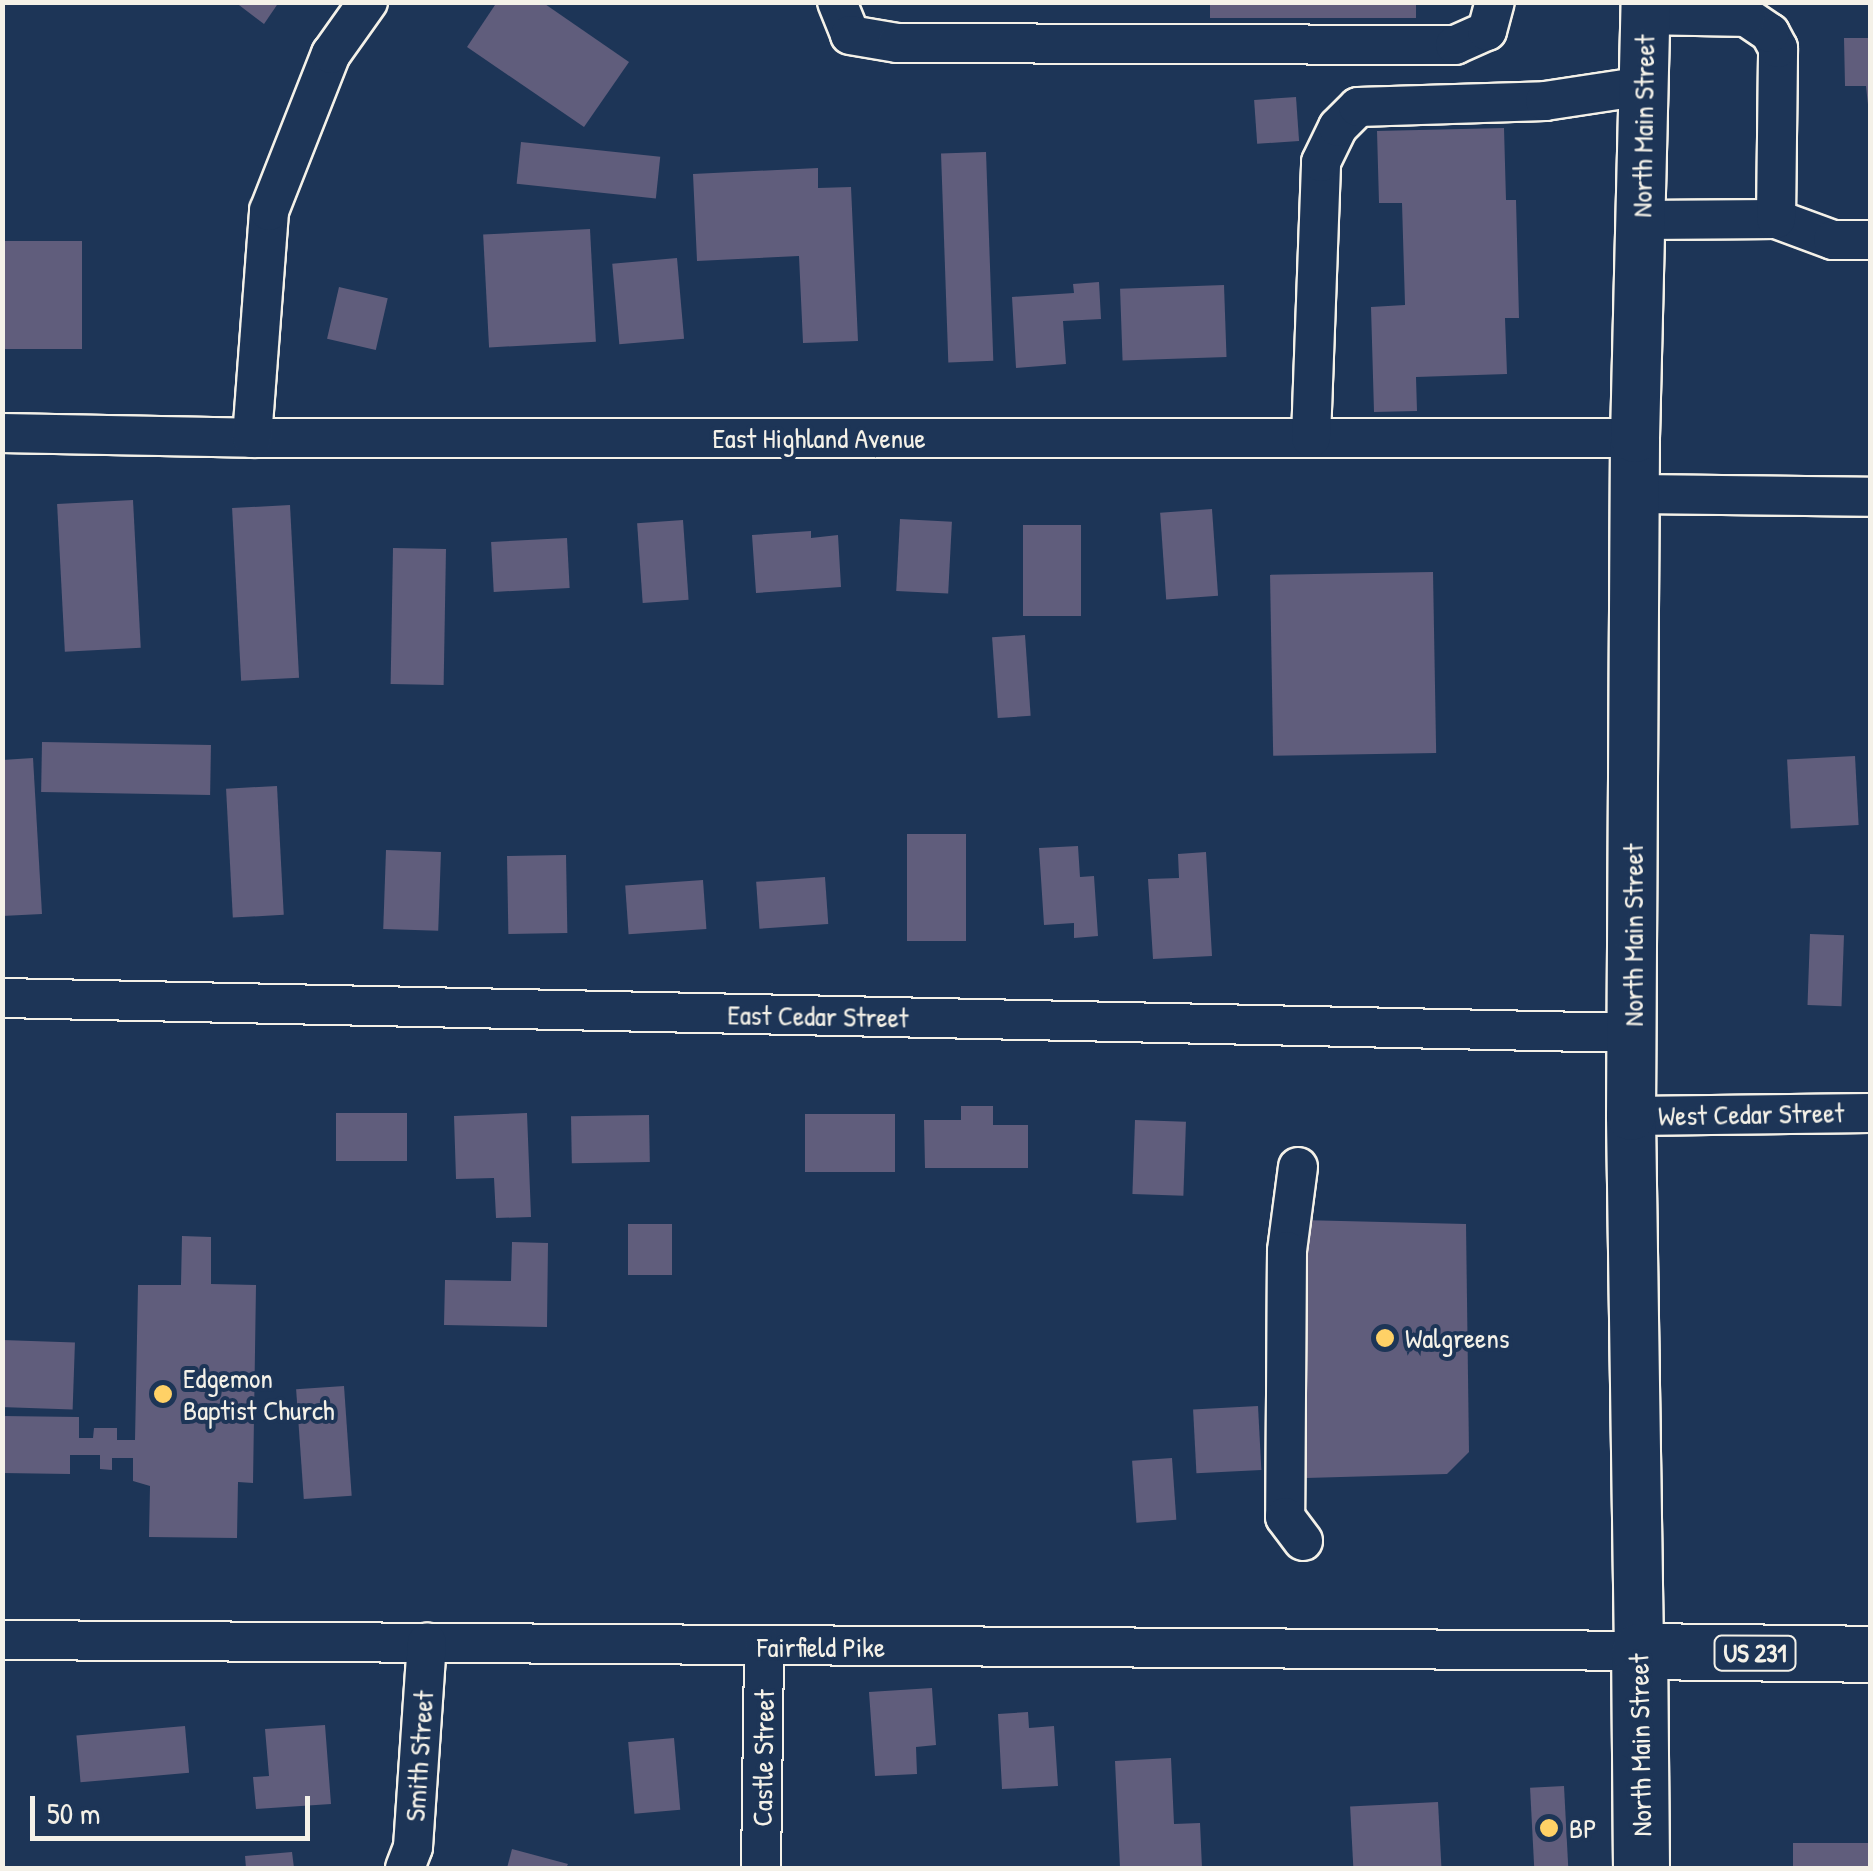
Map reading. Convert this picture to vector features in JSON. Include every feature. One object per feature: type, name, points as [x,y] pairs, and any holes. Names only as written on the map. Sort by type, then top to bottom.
[{"type":"highway","name":"US 231","points":[[1638,1651],[1870,1654]]},
{"type":"highway","name":"North Main Street","points":[[1638,1651],[1641,1868]]},
{"type":"main road","name":"North Main Street","points":[[1638,1651],[1632,1033],[1636,438],[1645,9]]},
{"type":"street","points":[[252,438],[269,212],[331,54],[368,2]]},
{"type":"street","points":[[836,2],[850,35],[897,43],[1395,45],[1455,45],[1487,31],[1495,2]]},
{"type":"street","points":[[1645,9],[1746,17],[1770,33],[1778,48],[1776,220]]},
{"type":"street","points":[[1311,438],[1321,162],[1338,127],[1358,107],[1545,101],[1644,86]]},
{"type":"street","points":[[1641,220],[1776,220],[1833,240],[1870,240]]},
{"type":"street","name":"East Highland Avenue","points":[[2,433],[252,438],[1636,438]]},
{"type":"street","points":[[1636,494],[1870,497]]},
{"type":"street","name":"East Cedar Street","points":[[2,998],[1632,1033]]},
{"type":"street","name":"West Cedar Street","points":[[1632,1116],[1870,1113]]},
{"type":"street","points":[[1298,1167],[1287,1250],[1285,1518],[1303,1541]]},
{"type":"street","name":"Fairfield Pike","points":[[2,1640],[1638,1651]]},
{"type":"street","name":"Smith Street","points":[[406,1868],[413,1847],[427,1642]]},
{"type":"street","name":"Castle Street","points":[[761,1868],[764,1646]]},
{"type":"building","points":[[235,2],[279,2],[264,24]]},
{"type":"building","points":[[497,2],[542,2],[629,62],[584,127],[467,47]]},
{"type":"building","points":[[1210,2],[1416,2],[1416,18],[1210,18]]},
{"type":"building","points":[[1844,38],[1870,38],[1870,123],[1866,86],[1845,86]]},
{"type":"building","points":[[1296,97],[1299,141],[1257,144],[1254,100]]},
{"type":"building","points":[[1504,128],[1506,200],[1516,200],[1519,318],[1505,318],[1507,374],[1416,377],[1417,411],[1374,412],[1371,307],[1405,305],[1402,203],[1379,203],[1377,131]]},
{"type":"building","points":[[521,142],[660,157],[656,198],[517,184]]},
{"type":"building","points":[[986,152],[993,361],[948,362],[941,154]]},
{"type":"building","points":[[818,168],[818,188],[851,187],[858,341],[803,343],[799,256],[697,261],[693,174]]},
{"type":"building","points":[[590,229],[596,342],[489,347],[483,235]]},
{"type":"building","points":[[2,241],[82,241],[82,349],[2,349]]},
{"type":"building","points":[[677,258],[684,339],[619,344],[612,264]]},
{"type":"building","points":[[1099,282],[1101,319],[1063,321],[1066,364],[1016,368],[1012,297],[1074,293],[1073,284]]},
{"type":"building","points":[[1224,285],[1227,357],[1123,361],[1120,289]]},
{"type":"building","points":[[339,287],[388,298],[376,350],[327,339]]},
{"type":"building","points":[[133,500],[141,648],[65,652],[57,504]]},
{"type":"building","points":[[290,505],[299,678],[241,681],[232,508]]},
{"type":"building","points":[[1212,509],[1218,596],[1166,599],[1160,513]]},
{"type":"building","points":[[900,519],[952,522],[948,594],[896,591]]},
{"type":"building","points":[[683,520],[689,600],[643,603],[637,523]]},
{"type":"building","points":[[1023,525],[1081,525],[1081,616],[1023,616]]},
{"type":"building","points":[[811,531],[811,538],[838,535],[841,587],[756,593],[752,535]]},
{"type":"building","points":[[567,538],[570,588],[494,592],[491,542]]},
{"type":"building","points":[[393,548],[446,549],[444,685],[391,684]]},
{"type":"building","points":[[1433,572],[1436,753],[1273,756],[1270,575]]},
{"type":"building","points":[[1025,635],[1031,716],[998,718],[992,637]]},
{"type":"building","points":[[42,742],[211,745],[210,795],[41,792]]},
{"type":"building","points":[[1855,756],[1859,825],[1791,828],[1787,760]]},
{"type":"building","points":[[33,758],[42,914],[2,916],[2,760]]},
{"type":"building","points":[[277,786],[284,915],[233,917],[226,789]]},
{"type":"building","points":[[907,834],[966,834],[966,941],[907,941]]},
{"type":"building","points":[[1078,846],[1080,877],[1094,876],[1098,936],[1074,938],[1074,923],[1044,925],[1039,848]]},
{"type":"building","points":[[386,850],[441,852],[438,931],[383,929]]},
{"type":"building","points":[[1206,852],[1212,956],[1153,959],[1148,879],[1179,878],[1178,854]]},
{"type":"building","points":[[566,855],[567,933],[508,934],[507,856]]},
{"type":"building","points":[[825,877],[828,924],[759,929],[756,882]]},
{"type":"building","points":[[703,880],[706,929],[629,934],[625,885]]},
{"type":"building","points":[[1810,934],[1844,935],[1842,1006],[1808,1005]]},
{"type":"building","points":[[961,1106],[993,1106],[993,1125],[1028,1125],[1028,1168],[925,1168],[924,1120],[961,1120]]},
{"type":"building","points":[[336,1113],[407,1113],[407,1161],[336,1161]]},
{"type":"building","points":[[527,1113],[531,1217],[496,1218],[494,1178],[456,1179],[454,1116]]},
{"type":"building","points":[[805,1114],[895,1114],[895,1172],[805,1172]]},
{"type":"building","points":[[649,1115],[650,1162],[572,1163],[571,1116]]},
{"type":"building","points":[[1135,1120],[1186,1122],[1183,1196],[1132,1194]]},
{"type":"building","name":"Walgreens","points":[[1300,1220],[1466,1224],[1469,1452],[1447,1474],[1306,1478]]},
{"type":"building","points":[[628,1224],[672,1224],[672,1275],[628,1275]]},
{"type":"building","points":[[182,1236],[211,1237],[211,1284],[256,1285],[253,1483],[238,1482],[237,1538],[149,1537],[150,1486],[133,1481],[133,1458],[112,1458],[112,1470],[100,1469],[100,1455],[70,1455],[70,1474],[2,1473],[2,1416],[79,1417],[79,1438],[93,1438],[94,1428],[117,1428],[117,1440],[135,1440],[138,1285],[181,1285]]},
{"type":"building","points":[[512,1242],[548,1243],[547,1327],[444,1325],[445,1280],[511,1281]]},
{"type":"building","points":[[2,1340],[75,1343],[73,1410],[2,1407]]},
{"type":"building","points":[[344,1386],[352,1496],[304,1499],[296,1389]]},
{"type":"building","points":[[1258,1406],[1261,1470],[1196,1473],[1193,1409]]},
{"type":"building","points":[[1172,1458],[1176,1520],[1136,1523],[1132,1461]]},
{"type":"building","points":[[932,1688],[936,1745],[916,1747],[917,1774],[875,1776],[869,1692]]},
{"type":"building","points":[[1028,1712],[1029,1728],[1054,1726],[1058,1786],[1002,1789],[998,1714]]},
{"type":"building","points":[[325,1725],[331,1804],[256,1809],[253,1777],[269,1776],[265,1729]]},
{"type":"building","points":[[185,1726],[189,1773],[81,1782],[76,1735]]},
{"type":"building","points":[[674,1738],[680,1810],[634,1814],[628,1742]]},
{"type":"building","points":[[1171,1758],[1174,1824],[1200,1823],[1202,1868],[1120,1868],[1115,1761]]},
{"type":"building","name":"BP","points":[[1564,1786],[1568,1868],[1534,1868],[1530,1788]]},
{"type":"building","points":[[1438,1802],[1441,1868],[1353,1868],[1350,1807]]},
{"type":"building","points":[[1793,1843],[1870,1843],[1870,1868],[1793,1868]]},
{"type":"building","points":[[512,1849],[568,1864],[566,1868],[507,1868]]},
{"type":"building","points":[[292,1852],[294,1868],[246,1868],[245,1856]]},
{"type":"place","name":"Walgreens","points":[[1385,1338]]},
{"type":"place","name":"Edgemon Baptist Church","points":[[163,1394]]},
{"type":"place","name":"BP","points":[[1549,1828]]}]
